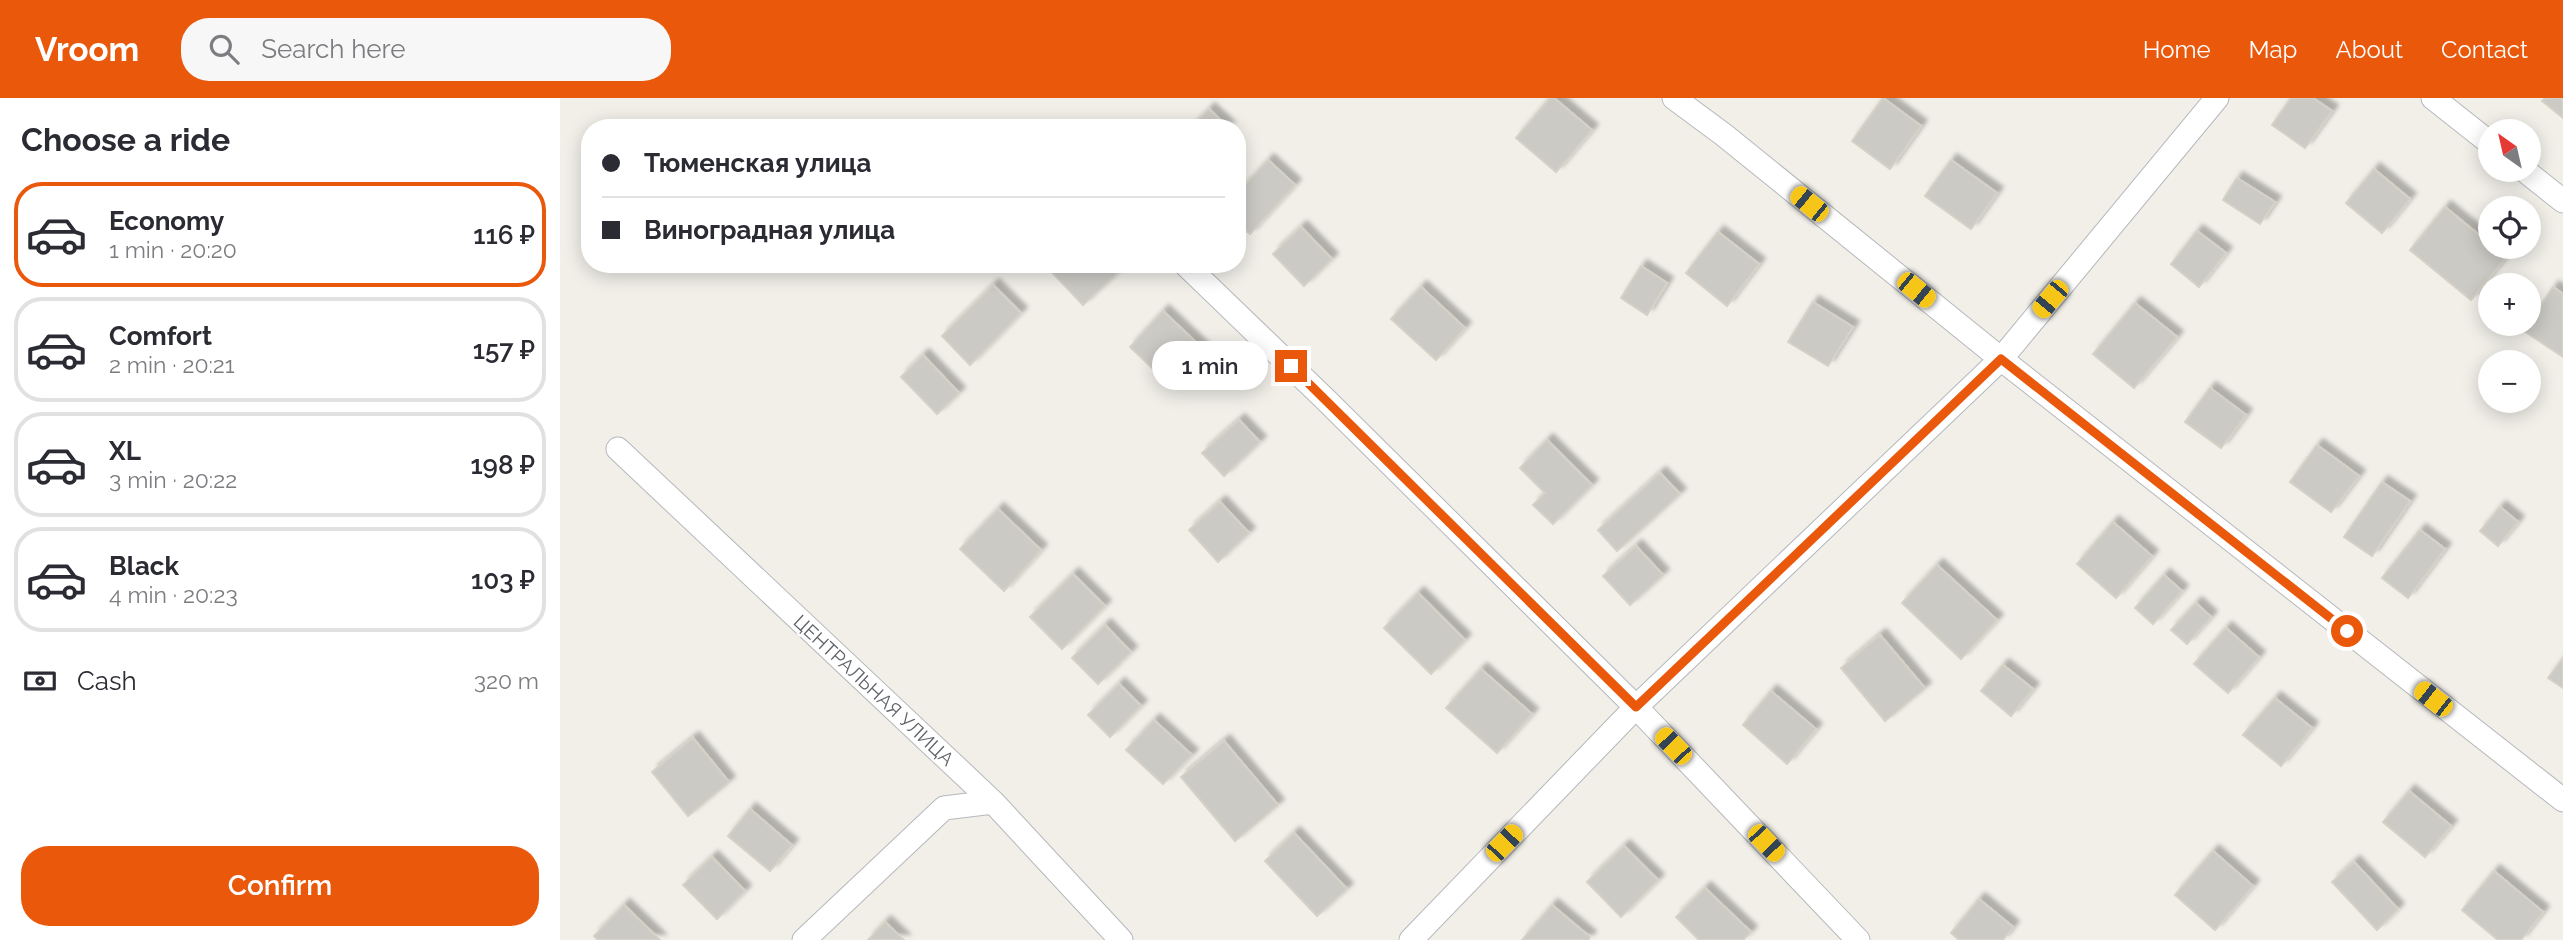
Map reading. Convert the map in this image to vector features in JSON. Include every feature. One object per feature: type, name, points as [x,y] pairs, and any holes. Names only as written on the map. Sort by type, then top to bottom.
[{"type":"street","points":[[1674,98],[1724,135],[2001,359],[2563,800]]},
{"type":"street","points":[[1411,940],[1636,707],[2001,359],[2217,98]]},
{"type":"street","points":[[2433,98],[2478,134]]},
{"type":"street","points":[[2539,182],[2563,201]]},
{"type":"street","points":[[1194,273],[1636,707],[1858,940]]},
{"type":"street","name":"ЦЕНТРАЛЬНАЯ УЛИЦА","points":[[618,449],[993,802],[1121,940]]},
{"type":"street","points":[[804,940],[944,808],[993,802]]},
{"type":"building","points":[[1550,98],[1554,98],[1592,130],[1556,172],[1516,138]]},
{"type":"building","points":[[1883,98],[1921,126],[1890,169],[1852,141]]},
{"type":"building","points":[[2291,98],[2313,98],[2332,111],[2305,148],[2272,125]]},
{"type":"building","points":[[2545,98],[2563,98],[2563,118],[2542,101]]},
{"type":"building","points":[[1209,109],[1220,119],[1200,119]]},
{"type":"building","points":[[1268,160],[1295,185],[1250,234],[1246,231],[1246,184]]},
{"type":"building","points":[[1951,160],[1997,193],[1971,229],[1925,196]]},
{"type":"building","points":[[2374,169],[2410,199],[2382,233],[2346,203]]},
{"type":"building","points":[[2237,178],[2275,202],[2260,224],[2223,200]]},
{"type":"building","points":[[2445,207],[2478,234],[2478,259],[2504,259],[2493,273],[2478,273],[2478,291],[2471,300],[2410,250]]},
{"type":"building","points":[[1301,227],[1332,259],[1304,286],[1273,254]]},
{"type":"building","points":[[2197,231],[2226,253],[2199,287],[2171,264]]},
{"type":"building","points":[[1718,232],[1759,264],[1727,306],[1686,273]]},
{"type":"building","points":[[1641,266],[1667,283],[1647,315],[1621,298]]},
{"type":"building","points":[[1053,273],[1117,273],[1083,305]]},
{"type":"building","points":[[993,285],[1021,313],[970,365],[942,336]]},
{"type":"building","points":[[1421,287],[1465,328],[1436,360],[1391,319]]},
{"type":"building","points":[[2553,287],[2563,294],[2563,357],[2532,336],[2541,336],[2541,305]]},
{"type":"building","points":[[1813,302],[1853,327],[1828,366],[1788,342]]},
{"type":"building","points":[[2135,303],[2177,337],[2134,388],[2093,354]]},
{"type":"building","points":[[1163,311],[1204,350],[1170,385],[1130,347]]},
{"type":"building","points":[[923,355],[959,393],[937,414],[901,377]]},
{"type":"building","points":[[2210,388],[2246,415],[2221,448],[2185,422]]},
{"type":"building","points":[[1239,420],[1260,442],[1224,476],[1202,453]]},
{"type":"building","points":[[1547,440],[1592,485],[1553,524],[1533,505],[1545,493],[1520,468]]},
{"type":"building","points":[[2317,445],[2359,476],[2331,512],[2290,482]]},
{"type":"building","points":[[1660,473],[1680,494],[1617,551],[1598,530]]},
{"type":"building","points":[[2382,482],[2410,501],[2372,556],[2344,537]]},
{"type":"building","points":[[1220,502],[1249,533],[1218,562],[1189,530]]},
{"type":"building","points":[[2500,507],[2518,522],[2498,546],[2480,531]]},
{"type":"building","points":[[998,509],[1041,550],[1004,591],[960,549]]},
{"type":"building","points":[[2113,522],[2152,556],[2116,598],[2077,564]]},
{"type":"building","points":[[2420,530],[2445,549],[2408,598],[2382,578]]},
{"type":"building","points":[[1636,546],[1663,575],[1630,605],[1603,576]]},
{"type":"building","points":[[1937,565],[1997,620],[1961,659],[1902,603]]},
{"type":"building","points":[[1073,574],[1105,606],[1062,649],[1030,617]]},
{"type":"building","points":[[2164,575],[2182,591],[2153,624],[2135,608]]},
{"type":"building","points":[[1418,593],[1465,640],[1431,674],[1384,628]]},
{"type":"building","points":[[2196,603],[2211,617],[2187,644],[2171,630]]},
{"type":"building","points":[[1105,625],[1131,652],[1098,684],[1072,658]]},
{"type":"building","points":[[2226,628],[2259,657],[2228,693],[2194,664]]},
{"type":"building","points":[[1880,635],[1925,688],[1885,721],[1841,668]]},
{"type":"building","points":[[2563,658],[2563,688],[2548,678]]},
{"type":"building","points":[[2003,665],[2033,689],[2011,716],[1981,691]]},
{"type":"building","points":[[1481,669],[1532,714],[1497,753],[1446,708]]},
{"type":"building","points":[[1119,684],[1141,706],[1110,737],[1088,715]]},
{"type":"building","points":[[1771,691],[1816,729],[1787,764],[1743,725]]},
{"type":"building","points":[[2275,698],[2312,728],[2281,766],[2243,735]]},
{"type":"building","points":[[1154,720],[1192,755],[1163,784],[1126,750]]},
{"type":"building","points":[[693,738],[729,782],[688,816],[652,772]]},
{"type":"building","points":[[1224,741],[1278,805],[1235,841],[1181,777]]},
{"type":"building","points":[[2409,791],[2451,826],[2425,857],[2383,822]]},
{"type":"building","points":[[750,809],[792,845],[770,871],[728,836]]},
{"type":"building","points":[[1294,833],[1347,889],[1317,916],[1265,861]]},
{"type":"building","points":[[1624,846],[1658,880],[1621,917],[1587,882]]},
{"type":"building","points":[[2213,851],[2253,886],[2215,930],[2175,895]]},
{"type":"building","points":[[712,857],[745,891],[717,919],[683,885]]},
{"type":"building","points":[[2354,862],[2398,909],[2377,930],[2332,882]]},
{"type":"building","points":[[2494,871],[2543,912],[2521,940],[2498,940],[2462,910]]},
{"type":"building","points":[[1705,888],[1751,932],[1743,940],[1699,940],[1676,917]]},
{"type":"building","points":[[1979,899],[2013,927],[2003,940],[1959,940],[1951,933]]},
{"type":"building","points":[[624,905],[660,940],[598,940],[594,936]]},
{"type":"building","points":[[1552,905],[1590,937],[1588,940],[1522,940]]},
{"type":"building","points":[[885,922],[904,940],[868,940]]},
{"type":"route","points":[[1291,366],[1636,707],[2001,359],[2347,631]]}]
